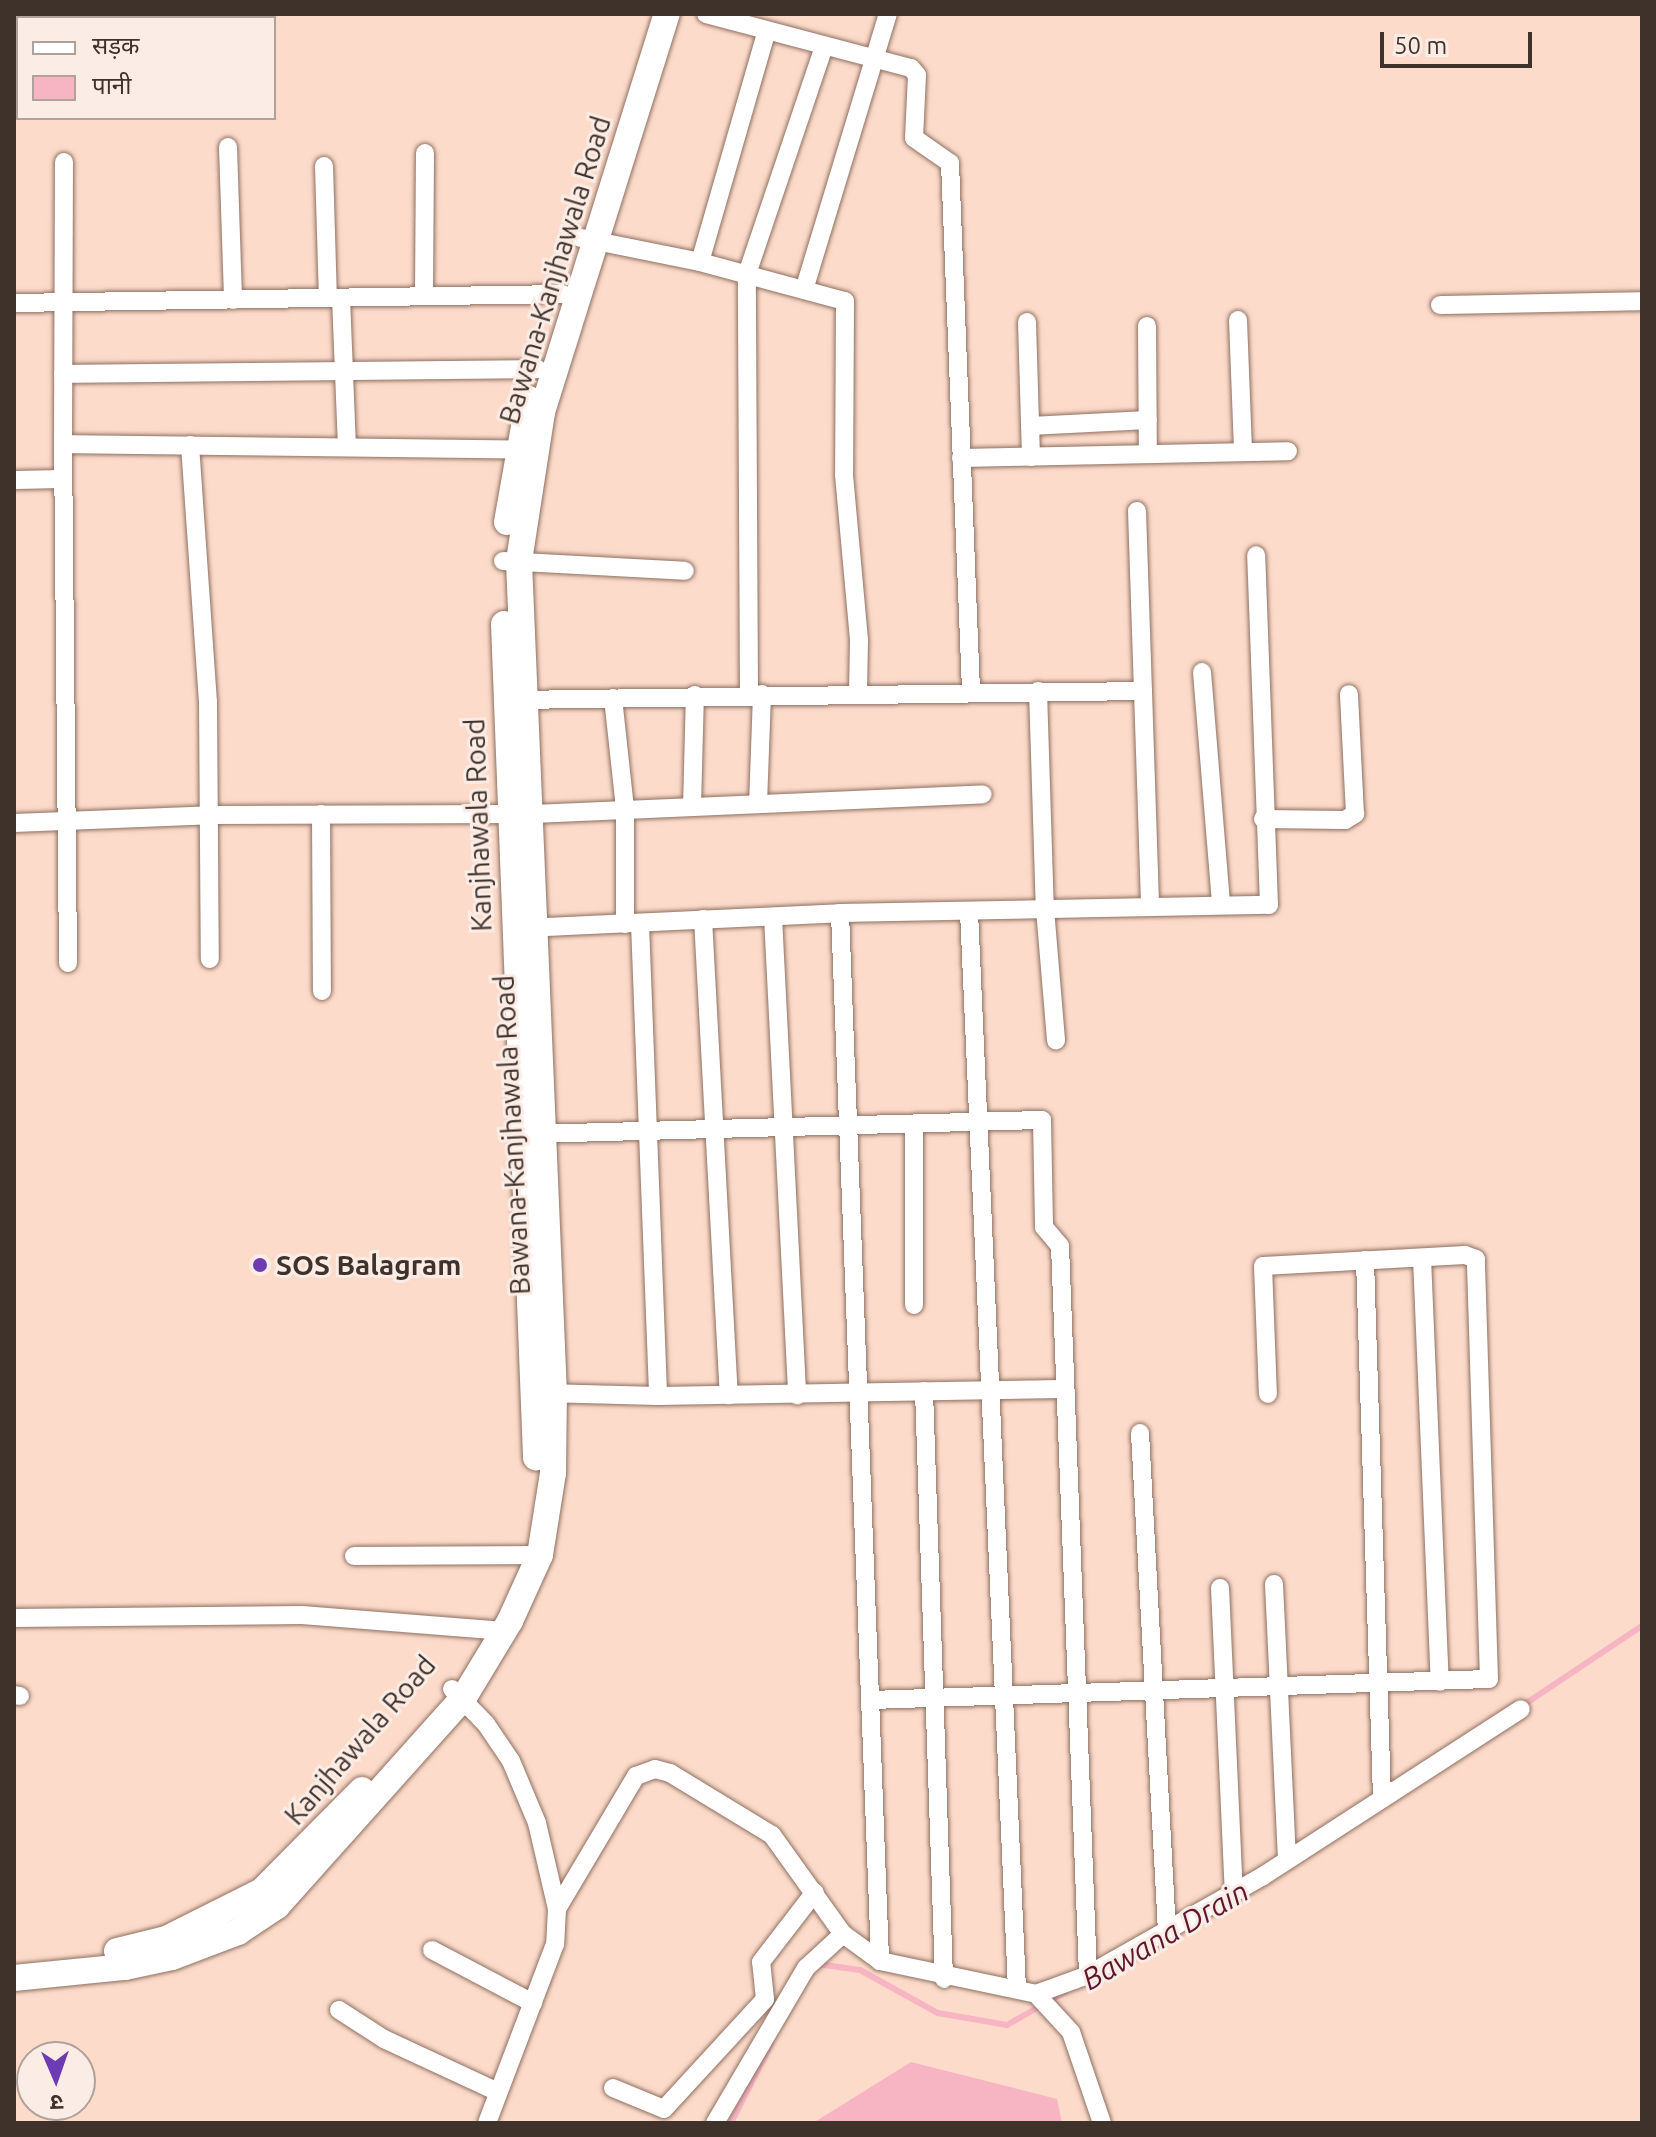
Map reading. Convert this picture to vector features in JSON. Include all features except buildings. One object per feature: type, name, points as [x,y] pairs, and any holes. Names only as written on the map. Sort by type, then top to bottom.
[{"type":"main road","name":"Bawana-Kanjhawala Road","points":[[14,1978],[209,1945],[277,1906],[458,1693],[497,1629],[533,1553],[553,1473],[545,1393],[523,928],[511,561],[526,450],[542,412],[614,136],[650,14]]},
{"type":"main road","name":"Bawana-Kanjhawala Road","points":[[589,240],[667,14]]},
{"type":"main road","points":[[526,450],[538,369],[563,294],[589,240]]},
{"type":"main road","points":[[14,1961],[101,1962]]},
{"type":"street","points":[[706,14],[877,59],[917,75],[914,138],[950,163],[971,690]]},
{"type":"street","points":[[804,290],[877,59],[888,14]]},
{"type":"street","points":[[700,262],[767,30]]},
{"type":"street","points":[[758,804],[747,274],[824,46]]},
{"type":"street","points":[[228,147],[233,300]]},
{"type":"street","points":[[424,295],[425,153]]},
{"type":"street","points":[[64,162],[63,479],[70,821],[68,963]]},
{"type":"street","points":[[324,166],[334,298],[344,372],[347,447]]},
{"type":"street","points":[[589,240],[700,262],[841,298],[846,305],[844,475],[857,597],[858,692]]},
{"type":"street","points":[[14,303],[563,294]]},
{"type":"street","points":[[1440,305],[1642,301]]},
{"type":"street","points":[[1238,320],[1243,451]]},
{"type":"street","points":[[1027,322],[1031,457]]},
{"type":"street","points":[[1147,326],[1148,454]]},
{"type":"street","points":[[63,374],[538,369]]},
{"type":"street","points":[[1030,426],[1148,420]]},
{"type":"street","points":[[63,444],[526,450]]},
{"type":"street","points":[[190,445],[210,815],[210,959]]},
{"type":"street","points":[[961,458],[1288,451]]},
{"type":"street","points":[[14,480],[63,479]]},
{"type":"street","points":[[1137,511],[1150,904]]},
{"type":"street","points":[[523,928],[840,913],[1150,904],[1221,903],[1260,908],[1269,905],[1263,819],[1256,555]]},
{"type":"street","points":[[511,561],[685,571]]},
{"type":"street","points":[[1202,672],[1221,903]]},
{"type":"street","points":[[516,700],[971,690],[1143,691]]},
{"type":"street","points":[[1038,691],[1045,909],[1056,1041]]},
{"type":"street","points":[[1263,819],[1345,820],[1355,814],[1349,694]]},
{"type":"street","points":[[692,807],[695,695]]},
{"type":"street","points":[[613,698],[625,809],[648,1133],[658,1396]]},
{"type":"street","points":[[14,823],[210,815],[520,814],[983,794]]},
{"type":"street","points":[[321,814],[322,991]]},
{"type":"street","points":[[969,911],[982,1120],[1017,1989]]},
{"type":"street","points":[[840,913],[851,1128],[880,1961]]},
{"type":"street","points":[[773,917],[788,1130],[797,1395]]},
{"type":"street","points":[[703,919],[718,1133],[729,1395]]},
{"type":"street","points":[[535,1134],[718,1133],[982,1120],[1042,1120],[1044,1227],[1060,1246],[1088,1975]]},
{"type":"street","points":[[914,1124],[914,1305]]},
{"type":"street","points":[[871,1700],[1279,1685],[1483,1682],[1491,1670],[1478,1266],[1465,1255],[1263,1266],[1268,1394]]},
{"type":"street","points":[[1422,1258],[1440,1682]]},
{"type":"street","points":[[1365,1260],[1382,1797]]},
{"type":"street","points":[[545,1393],[797,1395],[1065,1389]]},
{"type":"street","points":[[924,1391],[944,1979]]},
{"type":"street","points":[[1140,1433],[1167,1930]]},
{"type":"street","points":[[354,1556],[533,1553]]},
{"type":"street","points":[[1274,1584],[1287,1860]]},
{"type":"street","points":[[1220,1588],[1234,1892]]},
{"type":"street","points":[[14,1618],[302,1615],[497,1629]]},
{"type":"street","points":[[458,1693],[511,1761],[537,1823],[557,1909],[555,1944],[487,2123]]},
{"type":"street","points":[[1039,1997],[1088,1975],[1234,1892],[1521,1709]]},
{"type":"street","points":[[557,1909],[636,1776],[655,1769],[772,1835],[843,1934],[880,1961],[944,1979],[1017,1989],[1039,1997],[1062,2019],[1088,2072],[1102,2123]]},
{"type":"street","points":[[613,2088],[664,2109],[765,1999],[761,1962],[815,1892]]},
{"type":"street","points":[[715,2123],[806,1968],[843,1934]]},
{"type":"street","points":[[432,1950],[533,2003]]},
{"type":"street","points":[[339,2010],[384,2039],[498,2092]]},
{"type":"water","points":[[911,2062],[1057,2099],[1062,2123],[813,2123]]},
{"type":"waterway","name":"Bawana Drain","points":[[1522,1706],[1642,1626]]},
{"type":"waterway","name":"Bawana Drain","points":[[817,1964],[860,1970],[938,2013],[1007,2025],[1065,1992]]},
{"type":"waterway","name":"Bawana Drain","points":[[731,2123],[771,2044]]},
{"type":"place","name":"SOS Balagram","points":[[260,1265]]}]
